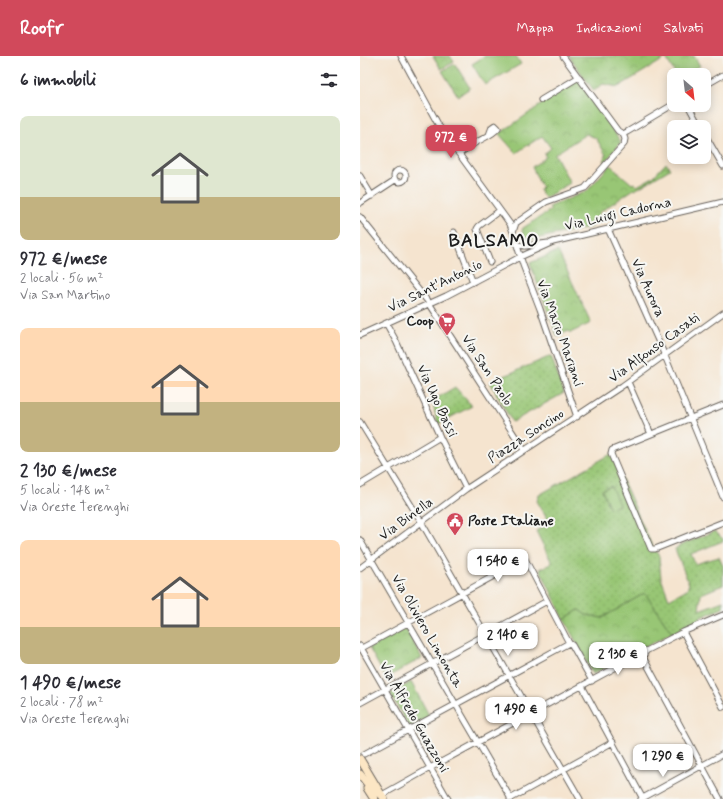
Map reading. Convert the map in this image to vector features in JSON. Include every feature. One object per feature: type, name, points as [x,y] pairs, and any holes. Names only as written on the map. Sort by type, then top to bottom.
[{"type":"main road","points":[[362,757],[383,797]]},
{"type":"main road","points":[[360,774],[373,791],[383,797]]},
{"type":"main road","points":[[360,778],[374,799]]},
{"type":"street","points":[[401,56],[450,145],[510,224],[514,232]]},
{"type":"street","points":[[510,224],[516,223],[546,202],[585,188],[624,144],[625,139],[623,134],[618,131],[563,56]]},
{"type":"street","points":[[711,82],[723,75]]},
{"type":"street","points":[[541,100],[579,77]]},
{"type":"street","points":[[623,134],[667,108]]},
{"type":"street","points":[[458,154],[489,135]]},
{"type":"street","points":[[711,145],[723,166]]},
{"type":"street","points":[[360,176],[372,196]]},
{"type":"street","points":[[360,203],[395,180]]},
{"type":"street","name":"Via Luigi Cadorna","points":[[520,257],[553,242],[723,202]]},
{"type":"street","points":[[490,262],[477,229],[478,226],[499,211]]},
{"type":"street","name":"Via San Paolo","points":[[360,217],[430,302],[524,450]]},
{"type":"street","points":[[514,232],[516,223]]},
{"type":"street","name":"Via Aurora","points":[[608,229],[665,356],[723,497]]},
{"type":"street","points":[[454,232],[473,282]]},
{"type":"street","name":"Via Mario Mariani","points":[[514,232],[520,257],[540,309],[577,417]]},
{"type":"street","points":[[517,245],[526,246],[553,242]]},
{"type":"street","name":"Via Sant'Antonio","points":[[360,335],[446,296],[520,257]]},
{"type":"street","name":"Via Alfonso Casati","points":[[599,402],[723,313]]},
{"type":"street","name":"Via Ugo Bassi","points":[[386,323],[466,489]]},
{"type":"street","points":[[628,382],[651,434]]},
{"type":"street","name":"Piazza Soncino","points":[[466,489],[599,402]]},
{"type":"street","points":[[723,405],[612,450],[611,454],[651,549],[655,549],[723,522]]},
{"type":"street","points":[[360,422],[362,430],[388,468],[421,522],[580,799]]},
{"type":"street","points":[[360,485],[440,437]]},
{"type":"street","name":"Via Binella","points":[[360,568],[466,489]]},
{"type":"street","name":"Via Oliviero Limonta","points":[[360,540],[409,622],[510,799]]},
{"type":"street","points":[[360,648],[525,559],[569,643],[572,645],[592,681]]},
{"type":"street","points":[[360,703],[547,601]]},
{"type":"street","points":[[643,657],[646,651],[683,632],[723,615]]},
{"type":"street","points":[[683,632],[723,707]]},
{"type":"street","points":[[362,757],[569,643]]},
{"type":"street","name":"Via Alfredo Guazzoni","points":[[360,648],[448,799]]},
{"type":"street","points":[[383,797],[430,768],[640,655],[643,657],[720,799]]},
{"type":"street","points":[[582,686],[642,799],[723,754]]},
{"type":"street","points":[[510,799],[612,742]]},
{"type":"green space","points":[[433,56],[450,56],[454,62],[441,69]]},
{"type":"green space","points":[[485,56],[516,56],[521,64],[485,85],[472,64]]},
{"type":"green space","points":[[569,56],[694,56],[700,66],[697,68],[672,68],[666,58],[618,87],[603,84],[594,91]]},
{"type":"green space","points":[[455,64],[470,88],[458,96],[442,71]]},
{"type":"green space","points":[[579,78],[621,142],[605,162],[603,161],[606,155],[596,138],[586,134],[555,154],[570,183],[545,198],[539,189],[542,188],[532,167],[546,157],[544,154],[551,148],[542,136],[516,153],[499,134]]},
{"type":"green space","points":[[666,163],[670,169],[635,190],[634,189],[600,212],[591,227],[525,241],[522,230],[523,228],[551,210],[549,207],[587,191],[610,165],[632,184],[634,183],[637,186],[653,177]]},
{"type":"green space","points":[[558,251],[591,323],[570,333],[569,331],[557,336],[530,263]]},
{"type":"green space","points":[[551,356],[564,393],[512,422],[490,382]]},
{"type":"green space","points":[[455,387],[472,406],[438,424],[432,401]]},
{"type":"green space","points":[[611,454],[652,546],[659,556],[661,578],[669,599],[687,589],[689,584],[675,549],[715,531],[723,539],[723,541],[691,554],[695,564],[719,557],[723,566],[723,585],[701,594],[699,610],[723,601],[723,608],[699,618],[700,620],[672,633],[645,593],[602,618],[586,615],[579,610],[564,619],[540,569],[552,563],[536,531],[550,523],[537,501],[539,495]]},
{"type":"green space","points":[[611,486],[619,505],[610,509],[602,490]]},
{"type":"green space","points":[[645,593],[672,633],[593,674],[564,619],[579,610],[586,615],[602,618]]},
{"type":"green space","points":[[406,628],[422,658],[386,678],[369,648]]},
{"type":"green space","points":[[411,682],[430,717],[410,728],[390,694]]},
{"type":"place","name":"Coop","points":[[447,336]]},
{"type":"place","name":"Poste Italiane","points":[[455,536]]},
{"type":"district","name":"BALSAMO","points":[[494,241]]}]
